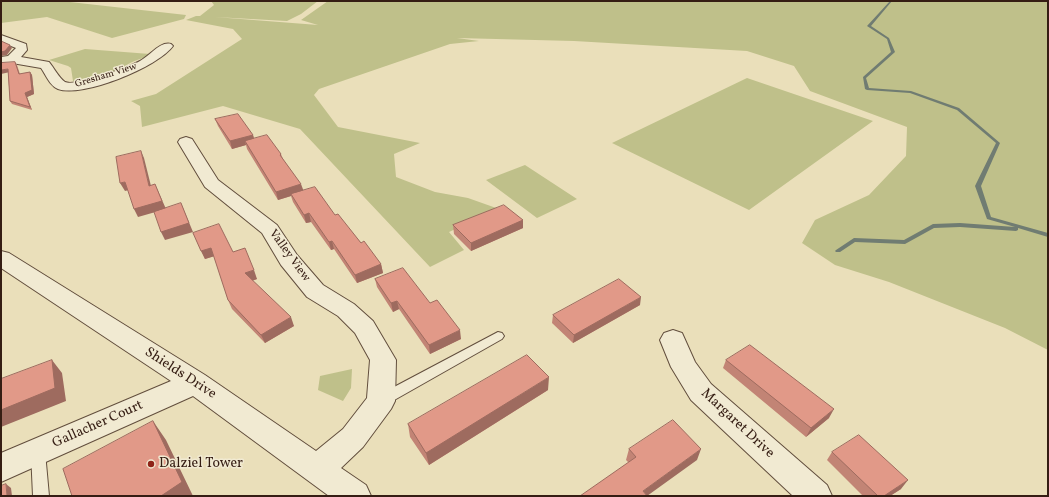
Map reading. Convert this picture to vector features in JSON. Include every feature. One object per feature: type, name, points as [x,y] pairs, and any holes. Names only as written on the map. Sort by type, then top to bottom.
[{"type":"street","points":[[1,38],[22,46],[21,50],[6,60]]},
{"type":"street","name":"Gresham View","points":[[6,60],[45,64],[60,84],[69,87],[100,80],[139,67],[152,60],[167,46]]},
{"type":"street","name":"Valley View","points":[[186,142],[211,183],[270,229],[290,260],[315,291],[346,310],[364,327],[383,360],[381,401]]},
{"type":"street","name":"Shields Drive","points":[[1,258],[195,383],[355,496]]},
{"type":"street","name":"Margaret Drive","points":[[673,340],[684,367],[701,392],[816,496]]},
{"type":"street","name":"Gallacher Court","points":[[1,468],[195,383]]},
{"type":"street","points":[[318,469],[354,438],[381,401]]},
{"type":"lane","points":[[381,401],[498,336]]},
{"type":"lane","points":[[38,452],[40,496]]},
{"type":"green space","points":[[1,1],[61,1],[186,15],[184,19],[112,38],[47,17],[1,23]]},
{"type":"green space","points":[[211,1],[318,1],[301,14],[287,21],[215,17],[318,25],[301,20],[328,1],[1048,1],[1048,350],[1005,328],[889,282],[835,265],[802,243],[815,220],[869,195],[906,156],[907,127],[810,91],[794,66],[747,51],[574,41],[457,38],[479,41],[450,44],[319,89],[314,95],[338,127],[420,143],[394,154],[396,177],[435,192],[468,198],[499,209],[449,232],[464,250],[430,267],[300,129],[223,106],[142,127],[140,106],[131,101],[156,94],[242,39],[233,29],[186,20],[200,16],[214,5]]},
{"type":"green space","points":[[85,49],[150,54],[151,56],[139,59],[127,65],[121,71],[79,83],[73,81],[71,68],[49,60]]},
{"type":"green space","points":[[747,78],[873,121],[749,210],[612,143]]},
{"type":"green space","points":[[525,165],[577,199],[537,218],[486,180]]},
{"type":"green space","points":[[352,369],[351,388],[343,401],[318,390],[320,376]]},
{"type":"building","points":[[1,41],[10,45],[5,51],[1,52]]},
{"type":"building","points":[[15,62],[19,74],[30,72],[32,90],[25,93],[30,107],[10,101],[8,69],[1,70],[1,63]]},
{"type":"building","points":[[238,114],[253,135],[230,141],[215,119]]},
{"type":"building","points":[[267,135],[301,184],[276,192],[245,141]]},
{"type":"building","points":[[141,151],[149,186],[155,184],[162,201],[134,209],[125,182],[120,183],[116,157]]},
{"type":"building","points":[[315,187],[335,215],[338,214],[361,243],[364,241],[381,264],[355,275],[332,241],[329,242],[309,213],[304,215],[291,194]]},
{"type":"building","points":[[181,203],[189,223],[161,232],[154,212]]},
{"type":"building","points":[[504,205],[523,220],[471,243],[453,225]]},
{"type":"building","points":[[219,224],[233,252],[245,248],[254,270],[245,273],[291,317],[261,335],[228,300],[211,248],[201,251],[193,233]]},
{"type":"building","points":[[403,268],[430,303],[437,300],[460,330],[429,345],[397,301],[391,303],[375,279]]},
{"type":"building","points":[[619,279],[641,297],[574,335],[553,315]]},
{"type":"building","points":[[750,345],[834,409],[811,428],[726,360]]},
{"type":"building","points":[[527,355],[549,377],[426,453],[408,424]]},
{"type":"building","points":[[52,360],[55,388],[1,410],[1,379]]},
{"type":"building","points":[[673,420],[701,449],[643,491],[647,496],[580,496],[636,457],[629,449]]},
{"type":"building","points":[[153,421],[182,482],[161,496],[72,496],[63,469]]},
{"type":"building","points":[[859,435],[908,480],[884,496],[878,496],[832,452]]},
{"type":"building","points":[[6,484],[7,496],[1,496],[1,486]]},
{"type":"waterway","points":[[891,1],[869,26],[888,39],[893,52],[864,78],[867,89],[911,92],[958,109],[998,143],[978,186],[989,218],[1048,235]]},
{"type":"waterway","points":[[838,251],[854,240],[905,242],[933,226],[960,225],[1016,229]]},
{"type":"place","name":"Dalziel Tower","points":[[151,464]]}]
